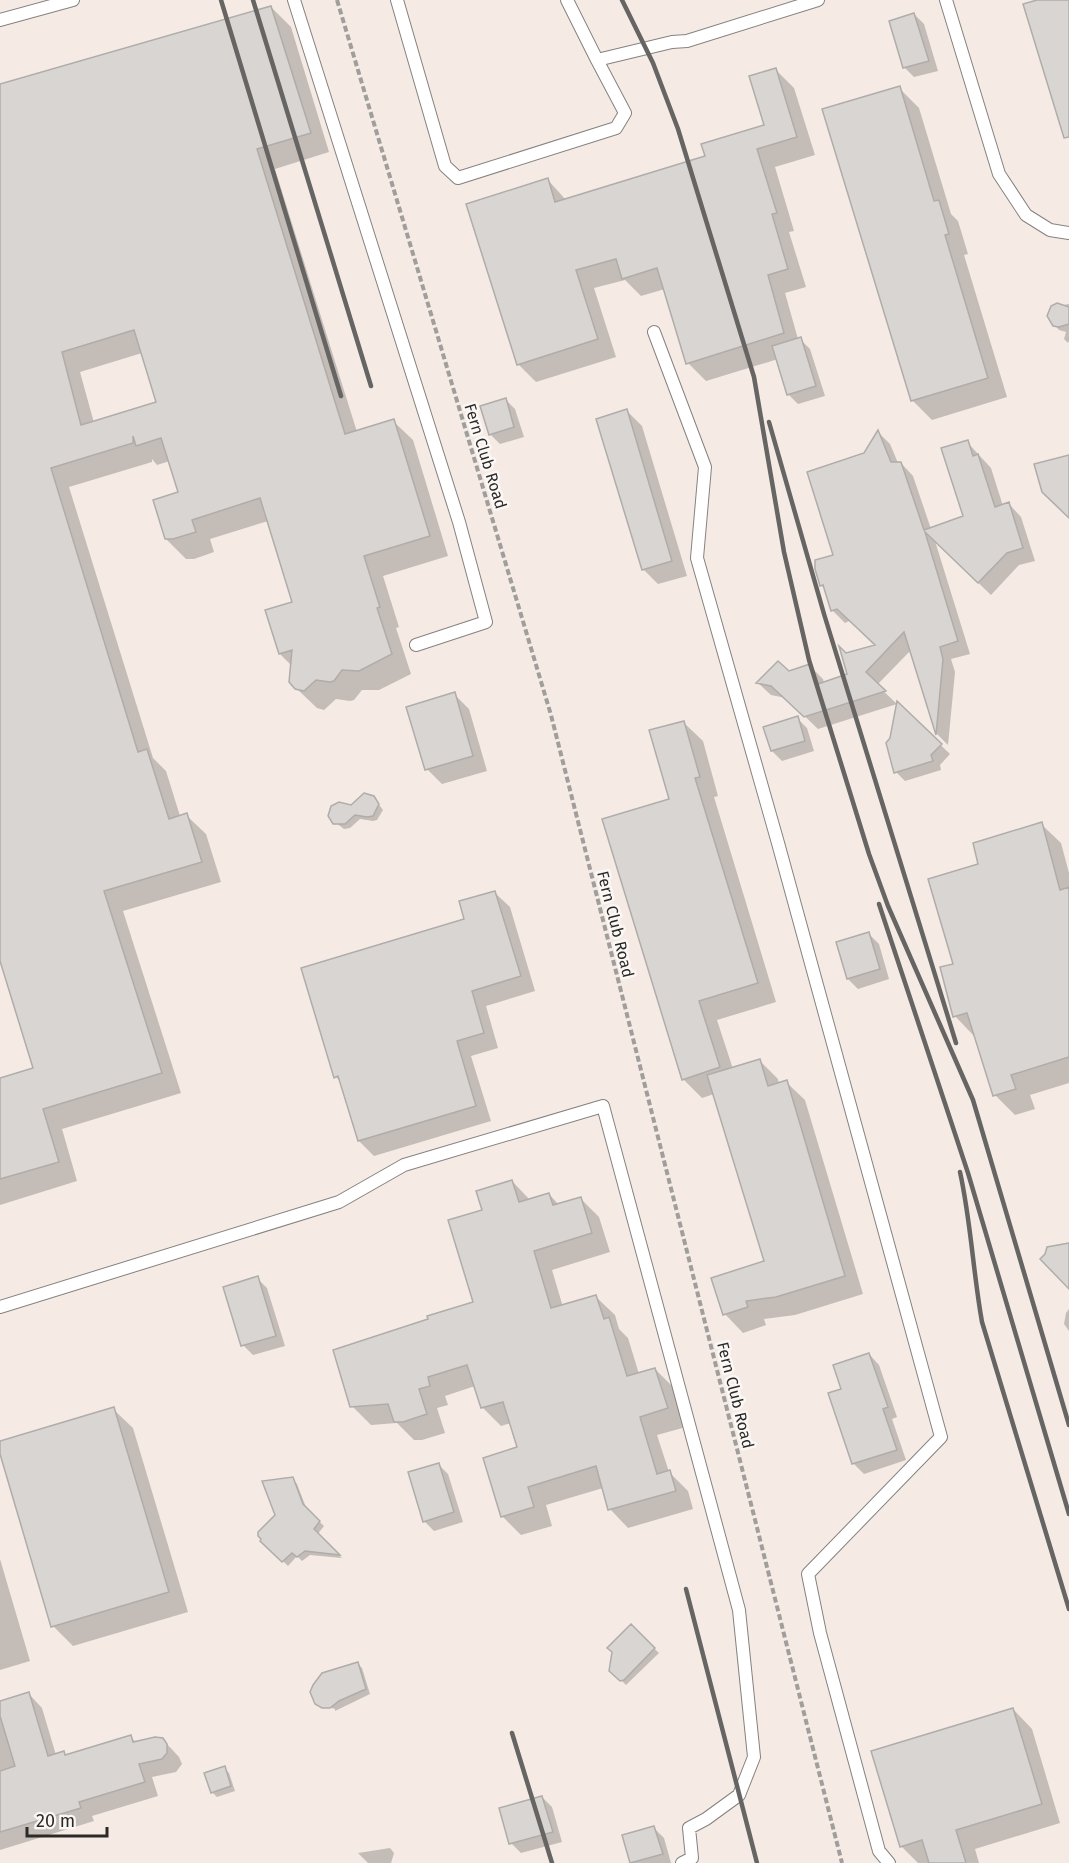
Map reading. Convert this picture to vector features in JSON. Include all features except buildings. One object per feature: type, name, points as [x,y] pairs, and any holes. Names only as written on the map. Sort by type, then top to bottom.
[{"type":"lane","points":[[0,20],[73,0]]},
{"type":"lane","points":[[294,0],[459,522],[486,622],[416,645]]},
{"type":"lane","points":[[397,0],[445,166],[458,178],[616,128],[624,113],[567,0]]},
{"type":"lane","points":[[597,60],[672,42],[687,41],[818,0]]},
{"type":"lane","points":[[945,0],[999,174],[1026,215],[1050,230],[1069,233]]},
{"type":"lane","points":[[654,332],[705,467],[697,558],[778,843],[941,1437],[808,1574],[820,1633],[879,1851],[889,1863]]},
{"type":"lane","points":[[0,1307],[339,1202],[404,1166],[603,1106],[739,1610],[754,1757],[740,1795],[706,1819],[688,1828],[692,1858],[682,1863]]},
{"type":"path","name":"Fern Club Road","points":[[337,0],[551,715],[842,1863]]},
{"type":"shaded area","points":[[0,0],[1069,0],[1069,1863],[0,1863]]},
{"type":"railway","points":[[221,0],[341,396]]},
{"type":"railway","points":[[253,0],[371,386]]},
{"type":"railway","points":[[622,0],[653,63],[678,129],[754,377],[784,552],[809,660],[869,854],[888,906],[973,1100],[1069,1425]]},
{"type":"railway","points":[[769,422],[824,614],[956,1043]]},
{"type":"railway","points":[[879,904],[968,1173],[1069,1514]]},
{"type":"railway","points":[[960,1172],[982,1322],[1069,1609]]},
{"type":"railway","points":[[686,1589],[757,1863]]},
{"type":"railway","points":[[512,1733],[552,1863]]}]
